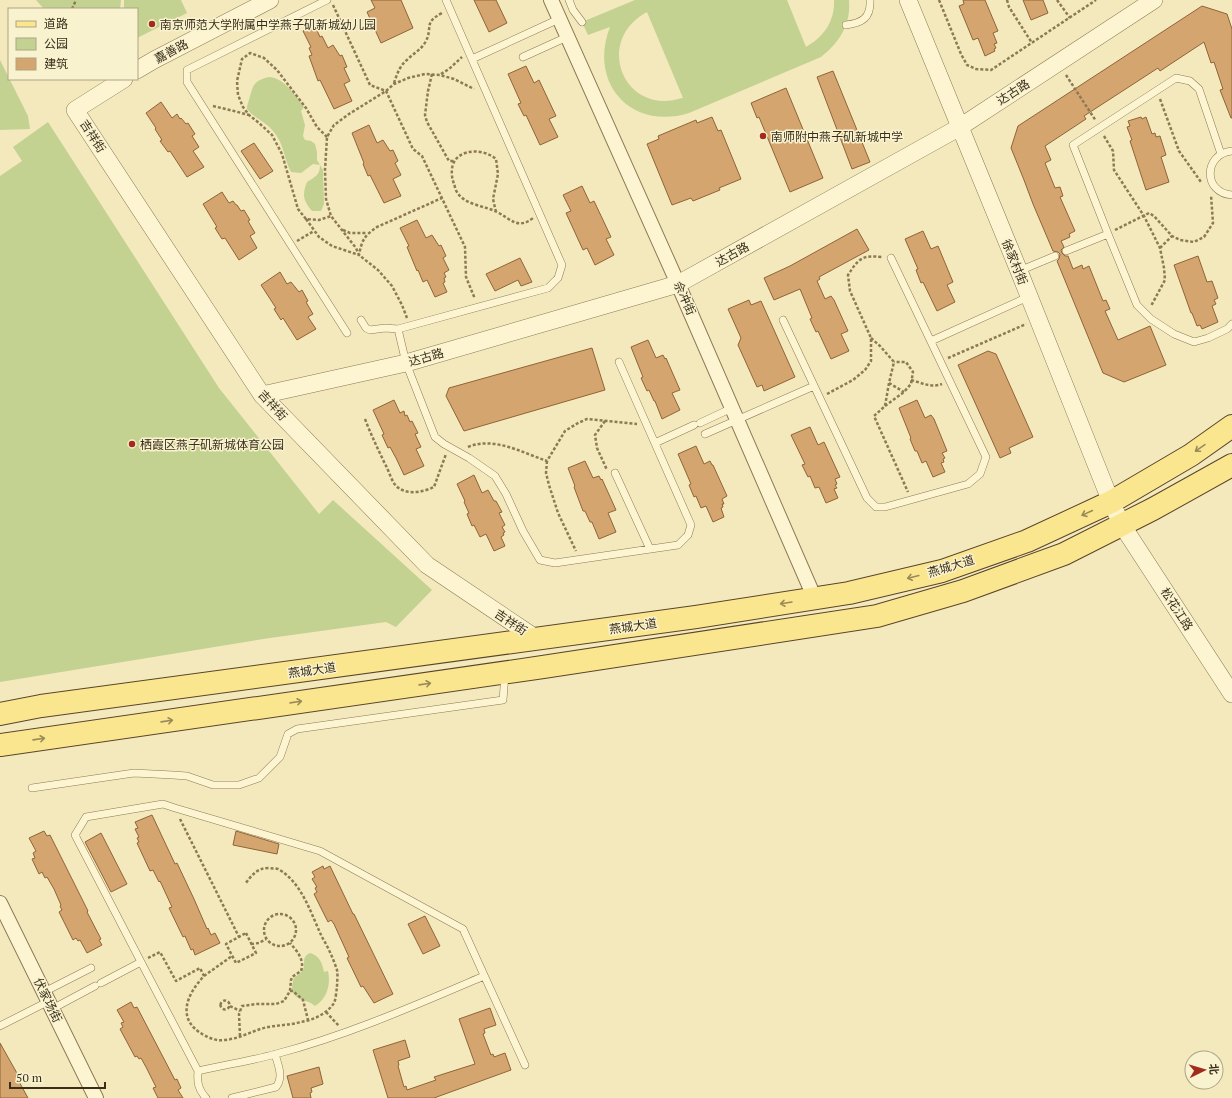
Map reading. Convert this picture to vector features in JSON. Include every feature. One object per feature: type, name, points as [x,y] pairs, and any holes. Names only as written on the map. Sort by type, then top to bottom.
[{"type":"main road","name":"燕城大道","points":[[0,714],[48,704],[538,639],[689,618],[849,593],[942,570],[1027,541],[1111,502],[1191,455],[1232,426]]},
{"type":"main road","points":[[0,745],[505,672],[877,616],[963,591],[1064,554],[1153,509],[1232,465]]},
{"type":"street","name":"嘉善路","points":[[138,69],[270,0]]},
{"type":"street","name":"佘冲街","points":[[551,0],[678,284],[814,598]]},
{"type":"street","name":"徐家村街","points":[[908,0],[1019,271],[1028,297],[1111,502],[1122,525]]},
{"type":"street","name":"达古路","points":[[262,395],[406,363],[678,284],[960,127],[1154,0]]},
{"type":"street","name":"吉祥街","points":[[122,80],[75,110],[262,395],[427,565],[538,639]]},
{"type":"street","name":"松花江路","points":[[1122,525],[1232,694]]},
{"type":"street","name":"伏家场街","points":[[0,903],[96,1098]]},
{"type":"lane","points":[[327,0],[187,70],[187,82],[347,333]]},
{"type":"lane","points":[[361,320],[366,328],[370,330],[385,328],[398,329],[410,326],[548,288],[558,278],[562,265],[446,0]]},
{"type":"lane","points":[[569,0],[573,10],[582,22]]},
{"type":"lane","points":[[846,25],[858,24],[864,21],[870,7],[870,0]]},
{"type":"lane","points":[[472,59],[559,19]]},
{"type":"lane","points":[[523,57],[567,37]]},
{"type":"lane","points":[[1221,154],[1199,89],[1190,81],[1176,78],[1073,145],[1137,305],[1146,314],[1174,334],[1194,342],[1208,338],[1227,329],[1232,324]]},
{"type":"lane","points":[[1232,152],[1221,154],[1212,163],[1210,170],[1212,182],[1218,190],[1225,194],[1232,195]]},
{"type":"lane","points":[[1066,252],[1108,234]]},
{"type":"lane","points":[[1019,271],[1055,256]]},
{"type":"lane","points":[[783,320],[866,498],[876,507],[885,507],[968,484],[980,474],[986,457],[891,258]]},
{"type":"lane","points":[[931,341],[1028,297]]},
{"type":"lane","points":[[398,329],[406,363],[435,437],[495,476],[540,560],[555,563],[678,545],[688,535],[691,525],[619,362]]},
{"type":"lane","points":[[655,442],[697,424],[735,414],[814,386]]},
{"type":"lane","points":[[705,434],[735,414]]},
{"type":"lane","points":[[615,473],[650,549]]},
{"type":"lane","points":[[32,788],[134,773],[187,776],[213,785],[240,785],[259,778],[280,757],[288,734],[297,729],[503,700],[505,672]]},
{"type":"lane","points":[[206,1098],[202,1094],[198,1083],[198,1071],[75,835],[86,817],[163,804],[320,851],[463,928],[525,1065]]},
{"type":"lane","points":[[0,1026],[48,1001],[98,985],[141,962]]},
{"type":"lane","points":[[48,1001],[91,968]]},
{"type":"lane","points":[[198,1071],[275,1054],[344,1033],[389,1017],[484,976]]},
{"type":"lane","points":[[232,1098],[276,1087],[280,1080],[280,1076],[275,1054]]},
{"type":"path","points":[[331,0],[370,85],[386,91],[413,149],[422,156],[464,247],[466,277],[478,307]]},
{"type":"path","points":[[939,0],[967,65],[976,69],[991,70],[1096,0]]},
{"type":"path","points":[[1007,0],[1009,7],[1032,43]]},
{"type":"path","points":[[1056,0],[1070,18]]},
{"type":"path","points":[[394,84],[397,74],[406,60],[417,52],[426,41],[428,28],[432,19],[450,9]]},
{"type":"path","points":[[440,75],[463,56],[466,47]]},
{"type":"path","points":[[327,137],[317,127],[306,108],[277,70],[264,58],[250,53],[242,59],[237,81],[238,95],[243,107],[249,115],[272,136],[282,154],[298,209],[319,237],[332,246],[359,255],[378,270],[392,286],[402,304],[410,326]]},
{"type":"path","points":[[1058,63],[1100,127],[1113,151],[1114,170],[1144,216],[1160,248],[1165,280],[1146,314]]},
{"type":"path","points":[[359,255],[356,248],[331,216],[326,199],[325,170],[327,137],[334,125],[361,105],[386,91],[394,84],[424,74],[440,75],[454,79],[474,89],[492,105]]},
{"type":"path","points":[[432,74],[425,115],[446,157],[449,161],[455,161]]},
{"type":"path","points":[[1156,91],[1179,150],[1202,182]]},
{"type":"path","points":[[200,104],[221,107],[249,115]]},
{"type":"path","points":[[496,212],[493,199],[498,174],[496,159],[490,154],[473,151],[462,154],[455,161],[451,174],[457,193],[468,202],[496,212],[512,222],[522,224],[529,221],[539,212]]},
{"type":"path","points":[[1108,234],[1149,213],[1154,216],[1172,236],[1180,240],[1194,242],[1204,237],[1213,223],[1211,195],[1206,189]]},
{"type":"path","points":[[1211,195],[1218,190]]},
{"type":"path","points":[[359,255],[362,241],[368,233],[391,220],[442,198]]},
{"type":"path","points":[[306,218],[319,220],[331,216]]},
{"type":"path","points":[[291,245],[314,230]]},
{"type":"path","points":[[342,230],[350,233],[368,233]]},
{"type":"path","points":[[1160,248],[1172,236]]},
{"type":"path","points":[[820,398],[853,380],[871,361],[871,338],[850,291],[848,275],[855,264],[867,256],[891,258]]},
{"type":"path","points":[[941,361],[1037,319]]},
{"type":"path","points":[[871,338],[894,362],[906,362],[913,372],[911,384],[904,392],[874,416],[911,500]]},
{"type":"path","points":[[885,406],[894,362]]},
{"type":"path","points":[[911,380],[936,386],[950,381]]},
{"type":"path","points":[[889,383],[904,392]]},
{"type":"path","points":[[365,419],[396,486],[413,493],[426,491],[434,487],[446,454],[452,449],[464,449],[476,444],[503,445],[547,461]]},
{"type":"path","points":[[581,559],[558,513],[546,473],[547,461],[566,431],[587,419],[648,426]]},
{"type":"path","points":[[605,420],[595,435],[597,448],[603,464],[608,472],[615,473]]},
{"type":"path","points":[[175,808],[239,937]]},
{"type":"path","points":[[232,956],[204,976],[196,984],[190,995],[186,1012],[189,1024],[200,1033],[212,1039],[223,1040],[267,1027],[302,1022],[326,1012],[334,1002],[337,986],[337,972],[331,954],[309,908],[292,880],[277,868],[262,868],[254,873],[245,884]]},
{"type":"path","points":[[275,915],[285,915],[293,920],[295,925],[295,936],[290,943],[283,947],[277,946],[271,944],[266,939],[264,928],[269,918],[275,915]]},
{"type":"path","points":[[246,933],[251,944],[256,953],[236,963],[226,944],[246,933]]},
{"type":"path","points":[[251,944],[259,943],[266,939]]},
{"type":"path","points":[[240,1036],[239,1014],[242,1006],[249,1004],[276,1004],[284,1001],[290,991],[292,977],[301,971],[302,959],[290,943]]},
{"type":"path","points":[[141,962],[160,952],[176,981],[200,968],[204,976]]},
{"type":"path","points":[[290,991],[293,991],[303,1000],[308,1020]]},
{"type":"path","points":[[229,1006],[240,1011]]},
{"type":"path","points":[[326,1012],[344,1033]]},
{"type":"green space","points":[[36,0],[121,0],[120,8],[43,8]]},
{"type":"green space","name":"南京师范大学附属中学燕子矶新城幼儿园","points":[[124,0],[181,0],[187,13],[138,38],[138,8],[124,8]]},
{"type":"green space","points":[[635,0],[787,0],[806,47],[818,38],[827,28],[833,15],[834,0],[849,0],[848,17],[843,32],[834,45],[821,57],[689,113],[668,117],[649,115],[633,108],[620,98],[610,84],[605,67],[605,48],[610,27],[588,35],[582,22]],"holes":[[[647,12],[683,98],[662,101],[644,97],[631,87],[622,73],[619,57],[622,40],[631,25]]]},
{"type":"green space","points":[[0,60],[8,76],[8,80],[10,80],[28,116],[30,129],[0,130]]},
{"type":"green space","points":[[270,77],[275,78],[285,84],[304,107],[301,111],[305,125],[303,136],[305,140],[311,141],[315,144],[317,160],[320,165],[313,164],[301,173],[291,172],[277,136],[264,122],[247,109],[255,84],[262,79]]},
{"type":"green space","name":"栖霞区燕子矶新城体育公园","points":[[48,122],[219,388],[319,514],[333,500],[432,590],[396,627],[386,622],[270,638],[0,682],[0,176],[22,161],[13,147]]},
{"type":"green space","points":[[320,165],[323,170],[324,204],[321,211],[312,211],[305,200],[304,190],[307,182],[318,173]]},
{"type":"green space","points":[[310,953],[318,958],[324,972],[328,971],[329,976],[327,991],[323,999],[315,1006],[298,998],[292,991],[294,978],[302,971],[304,959]]},
{"type":"building","points":[[371,0],[401,0],[413,28],[381,43],[367,12],[375,8]]},
{"type":"building","points":[[474,0],[496,0],[507,23],[489,32]]},
{"type":"building","points":[[963,0],[985,0],[998,31],[993,33],[997,43],[994,44],[996,48],[994,49],[995,51],[985,56],[978,38],[973,40],[959,6],[964,4]]},
{"type":"building","points":[[1023,0],[1043,0],[1048,13],[1031,20]]},
{"type":"building","points":[[1202,6],[1227,14],[1232,29],[1232,118],[1220,90],[1223,89],[1214,62],[1211,63],[1204,42],[1160,71],[1158,68],[1084,116],[1086,119],[1045,146],[1051,160],[1045,163],[1055,188],[1060,187],[1063,196],[1060,197],[1075,231],[1069,234],[1070,237],[1061,241],[1064,247],[1061,250],[1062,253],[1065,256],[1068,256],[1073,269],[1082,265],[1083,269],[1089,266],[1103,301],[1106,300],[1110,309],[1105,311],[1118,340],[1150,326],[1166,365],[1124,382],[1103,373],[1057,261],[1060,254],[1053,251],[1011,148],[1018,126]]},
{"type":"building","points":[[315,26],[320,37],[322,36],[328,48],[333,45],[340,56],[342,55],[347,67],[344,68],[350,81],[344,84],[352,101],[334,109],[320,80],[318,81],[309,56],[312,55],[309,48],[311,47],[303,31]]},
{"type":"building","points":[[526,66],[534,83],[539,80],[556,116],[549,119],[558,137],[540,145],[526,115],[524,116],[518,104],[521,103],[508,74]]},
{"type":"building","points":[[833,71],[870,162],[852,169],[817,77]]},
{"type":"building","points":[[786,88],[823,178],[790,192],[759,117],[757,118],[751,103]]},
{"type":"building","points":[[161,102],[172,118],[177,114],[186,124],[188,123],[195,134],[192,136],[199,147],[193,151],[204,167],[187,177],[170,151],[168,152],[160,141],[162,140],[155,129],[156,128],[146,113]]},
{"type":"building","points":[[712,117],[718,131],[721,130],[741,179],[719,188],[720,190],[693,201],[691,198],[672,205],[647,144],[659,139],[658,136],[696,120],[697,123]]},
{"type":"building","points":[[1141,117],[1142,119],[1146,117],[1152,134],[1155,133],[1156,137],[1160,136],[1166,155],[1161,157],[1169,182],[1146,190],[1127,127],[1130,126],[1128,121]]},
{"type":"building","points":[[369,125],[377,143],[383,140],[390,151],[393,150],[398,161],[395,163],[401,175],[393,179],[401,196],[384,203],[370,175],[368,176],[352,133]]},
{"type":"building","points":[[254,143],[273,171],[260,179],[241,151]]},
{"type":"building","points":[[582,186],[590,203],[594,201],[611,237],[606,239],[614,255],[595,265],[587,248],[583,250],[566,213],[571,211],[563,195]]},
{"type":"building","points":[[222,192],[229,203],[233,201],[241,211],[244,210],[255,233],[250,236],[257,248],[239,260],[225,238],[222,239],[215,228],[217,227],[203,204]]},
{"type":"building","points":[[417,220],[426,238],[432,235],[439,246],[441,245],[446,256],[443,258],[449,270],[444,273],[446,277],[444,278],[445,282],[443,283],[447,292],[435,297],[427,280],[423,282],[418,270],[417,271],[407,247],[409,246],[400,228]]},
{"type":"building","points":[[857,229],[869,250],[819,277],[820,279],[817,281],[825,299],[831,296],[834,300],[848,331],[841,334],[849,351],[831,359],[818,331],[816,332],[810,319],[812,318],[800,289],[774,300],[764,278],[790,266]]},
{"type":"building","points":[[923,231],[931,249],[938,246],[953,282],[947,285],[955,302],[937,311],[923,282],[921,283],[916,270],[918,269],[905,239]]},
{"type":"building","points":[[1198,256],[1207,282],[1212,281],[1218,298],[1214,300],[1216,304],[1212,306],[1218,322],[1202,329],[1200,325],[1197,326],[1191,313],[1174,265]]},
{"type":"building","points":[[520,258],[532,282],[521,286],[518,280],[495,291],[486,274]]},
{"type":"building","points":[[280,272],[287,284],[291,282],[299,292],[302,290],[308,301],[306,302],[313,314],[308,317],[316,329],[297,340],[283,318],[281,320],[274,309],[276,308],[261,285]]},
{"type":"building","points":[[749,300],[751,305],[761,301],[795,377],[764,391],[762,385],[757,387],[738,345],[741,338],[728,309]]},
{"type":"building","points":[[648,340],[656,358],[663,355],[665,359],[666,358],[680,390],[672,393],[680,410],[662,419],[655,401],[649,390],[647,391],[641,378],[643,377],[631,347]]},
{"type":"building","points":[[592,348],[605,390],[464,431],[446,396],[449,388]]},
{"type":"building","points":[[988,351],[996,354],[1033,437],[1009,448],[1011,453],[1000,458],[958,365]]},
{"type":"building","points":[[394,400],[400,413],[404,411],[405,416],[407,415],[410,422],[412,421],[418,433],[415,434],[421,447],[416,449],[424,466],[404,475],[390,447],[388,448],[382,435],[384,434],[373,410]]},
{"type":"building","points":[[917,400],[925,418],[931,415],[934,419],[947,451],[942,453],[945,458],[943,459],[944,462],[941,463],[945,472],[933,477],[926,461],[922,463],[917,451],[915,451],[899,408]]},
{"type":"building","points":[[810,427],[818,445],[824,442],[840,477],[835,479],[837,484],[835,485],[837,488],[834,489],[838,498],[826,503],[819,487],[815,488],[810,476],[808,477],[802,465],[805,464],[791,435]]},
{"type":"building","points":[[696,446],[704,464],[710,461],[713,465],[727,496],[722,499],[724,504],[722,504],[723,507],[721,508],[724,517],[713,522],[706,506],[701,508],[696,496],[694,497],[689,485],[691,484],[678,454]]},
{"type":"building","points":[[585,461],[593,478],[599,476],[601,480],[602,479],[616,510],[608,513],[616,532],[599,539],[592,522],[590,522],[585,511],[583,511],[568,468]]},
{"type":"building","points":[[474,475],[482,493],[488,490],[502,512],[499,513],[505,525],[502,527],[505,532],[501,537],[505,546],[494,551],[486,534],[480,537],[474,525],[472,526],[467,514],[469,513],[464,502],[465,501],[457,484]]},
{"type":"building","points":[[152,815],[175,864],[177,863],[207,929],[208,928],[211,935],[215,933],[220,943],[195,955],[193,949],[191,950],[185,936],[183,937],[169,908],[172,907],[160,881],[159,882],[153,870],[150,871],[137,843],[139,842],[137,838],[139,837],[135,829],[138,828],[135,822]]},
{"type":"building","points":[[44,831],[47,836],[50,835],[101,939],[99,940],[102,945],[87,953],[80,940],[78,941],[76,938],[73,940],[59,912],[62,910],[61,905],[54,889],[47,877],[45,878],[42,872],[39,874],[32,859],[35,858],[33,853],[36,851],[29,838]]},
{"type":"building","points":[[236,831],[279,844],[277,854],[233,845]]},
{"type":"building","points":[[101,833],[127,884],[111,892],[85,842]]},
{"type":"building","points":[[323,866],[324,869],[330,866],[393,994],[374,1003],[363,986],[361,987],[347,958],[349,957],[334,924],[331,920],[328,922],[314,894],[317,892],[315,888],[317,887],[312,879],[315,877],[312,872]]},
{"type":"building","points":[[425,916],[440,946],[423,954],[408,924]]},
{"type":"building","points":[[131,1002],[134,1008],[137,1007],[175,1080],[177,1079],[181,1088],[178,1090],[183,1098],[158,1098],[153,1088],[156,1087],[141,1058],[139,1059],[137,1056],[135,1057],[120,1029],[123,1027],[121,1023],[124,1022],[117,1010]]},
{"type":"building","points":[[490,1008],[496,1025],[484,1029],[485,1033],[483,1034],[491,1055],[493,1054],[494,1057],[505,1053],[511,1070],[434,1098],[388,1098],[373,1050],[405,1040],[410,1057],[398,1061],[404,1087],[406,1086],[407,1090],[436,1080],[434,1077],[475,1064],[459,1019]]},
{"type":"building","points":[[0,1043],[18,1075],[16,1076],[28,1098],[0,1098]]},
{"type":"building","points":[[319,1067],[323,1084],[311,1088],[311,1098],[293,1098],[287,1076]]},
{"type":"place","name":"南京师范大学附属中学燕子矶新城幼儿园","points":[[152,24]]},
{"type":"place","name":"南师附中燕子矶新城中学","points":[[763,136]]},
{"type":"place","name":"栖霞区燕子矶新城体育公园","points":[[132,444]]}]
